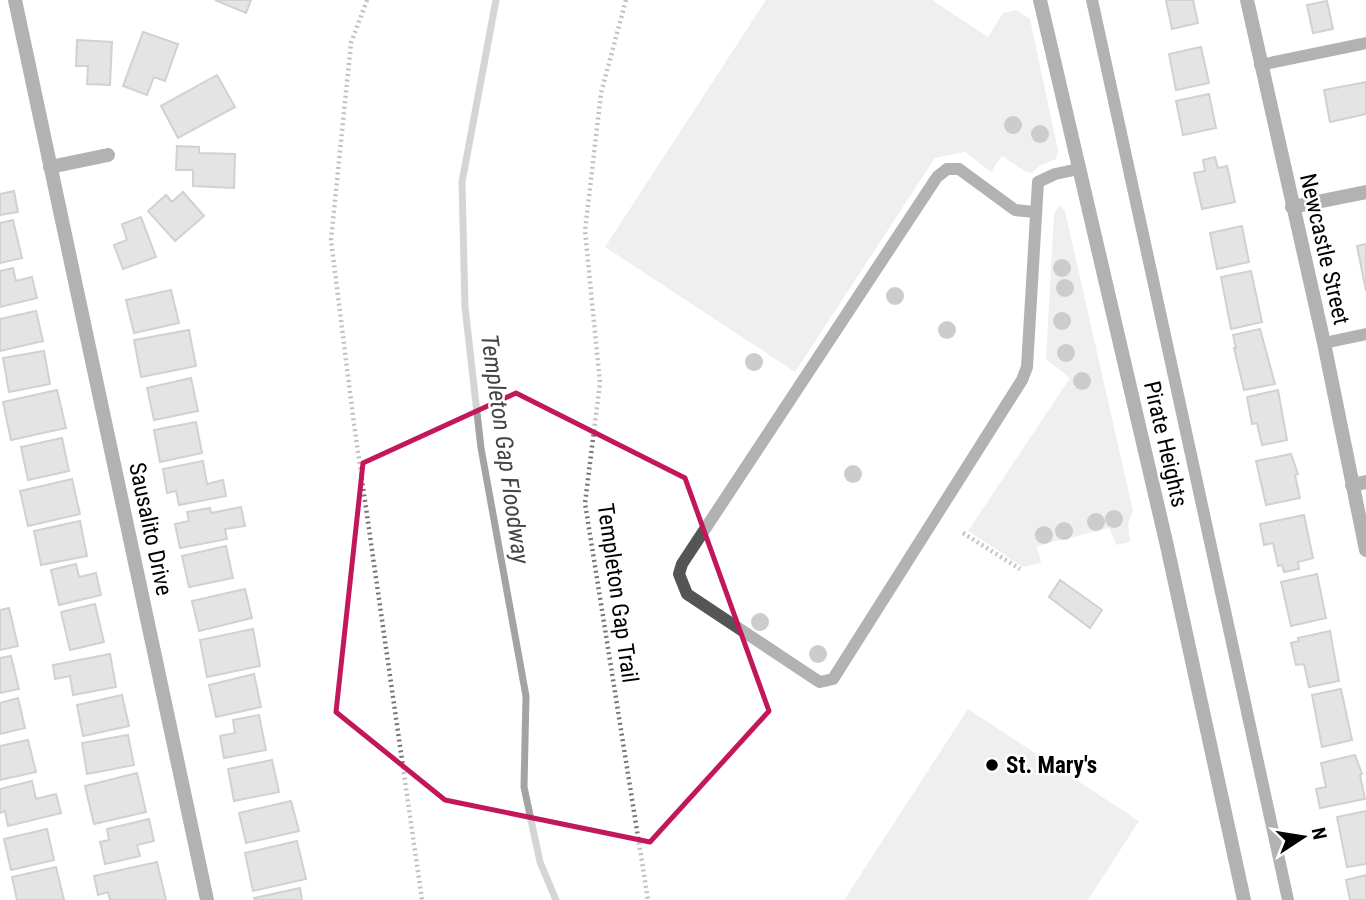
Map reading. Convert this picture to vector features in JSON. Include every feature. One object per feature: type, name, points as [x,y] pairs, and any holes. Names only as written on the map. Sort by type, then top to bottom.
[{"type":"street","name":"Sausalito Drive","points":[[15,0],[207,900]]},
{"type":"street","name":"Pirate Heights","points":[[1040,0],[1167,546],[1244,900]]},
{"type":"street","name":"Newcastle Street","points":[[1247,0],[1292,207],[1359,484],[1366,550]]},
{"type":"street","points":[[50,167],[108,155]]},
{"type":"street","points":[[1292,207],[1366,192]]},
{"type":"lane","points":[[1092,0],[1288,900]]},
{"type":"lane","points":[[1260,65],[1366,43]]},
{"type":"lane","points":[[1035,212],[1015,210],[959,169],[947,169],[937,177],[682,564],[679,575],[687,594],[820,682],[833,679],[1025,373],[1038,182],[1055,174],[1079,169]]},
{"type":"lane","points":[[1324,343],[1366,334]]},
{"type":"path","points":[[367,0],[351,43],[331,240],[354,424],[422,900]]},
{"type":"path","name":"Templeton Gap Trail","points":[[626,0],[601,93],[585,231],[600,383],[584,503],[648,900]]},
{"type":"path","points":[[963,533],[1020,569]]},
{"type":"highlighted area","points":[[516,393],[685,478],[769,711],[650,842],[445,800],[336,712],[363,463]]},
{"type":"shaded area","points":[[766,0],[932,0],[988,37],[1003,13],[1016,10],[1030,19],[1058,150],[1056,159],[1041,165],[1032,173],[1002,156],[991,172],[965,152],[935,158],[795,372],[605,247]]},
{"type":"shaded area","points":[[1059,205],[1065,211],[1133,511],[1128,524],[1130,542],[1116,545],[1109,528],[1037,546],[1041,563],[1023,567],[968,531],[1070,378],[1046,359],[1054,214]]},
{"type":"shaded area","name":"St. Mary's","points":[[968,709],[1139,821],[1088,900],[844,900]]},
{"type":"building","points":[[215,0],[251,0],[246,13]]},
{"type":"building","points":[[1166,0],[1193,0],[1198,23],[1172,29]]},
{"type":"building","points":[[1327,1],[1333,29],[1313,33],[1307,5]]},
{"type":"building","points":[[143,32],[178,44],[165,81],[154,77],[147,95],[123,86]]},
{"type":"building","points":[[77,40],[112,42],[110,85],[87,84],[88,66],[76,66]]},
{"type":"building","points":[[1201,47],[1209,83],[1176,90],[1169,54]]},
{"type":"building","points":[[217,75],[235,107],[178,138],[161,106]]},
{"type":"building","points":[[1366,82],[1366,114],[1330,122],[1324,90]]},
{"type":"building","points":[[1209,94],[1216,128],[1183,135],[1176,101]]},
{"type":"building","points":[[177,146],[199,147],[199,153],[235,154],[234,188],[193,186],[193,170],[176,170]]},
{"type":"building","points":[[1215,157],[1218,168],[1227,166],[1235,202],[1202,209],[1194,173],[1205,171],[1203,160]]},
{"type":"building","points":[[14,191],[18,212],[0,215],[0,194]]},
{"type":"building","points":[[183,192],[204,216],[175,241],[148,211],[166,195],[172,202]]},
{"type":"building","points":[[141,217],[156,257],[123,269],[114,245],[127,240],[122,224]]},
{"type":"building","points":[[13,220],[22,258],[0,263],[0,223]]},
{"type":"building","points":[[1242,226],[1249,262],[1217,269],[1210,233]]},
{"type":"building","points":[[1366,244],[1366,291],[1357,246]]},
{"type":"building","points":[[13,268],[16,281],[32,277],[37,298],[0,307],[0,271]]},
{"type":"building","points":[[1251,271],[1262,322],[1231,329],[1221,277]]},
{"type":"building","points":[[171,290],[179,323],[134,333],[126,300]]},
{"type":"building","points":[[36,311],[43,341],[0,351],[0,319]]},
{"type":"building","points":[[1260,329],[1275,384],[1244,390],[1233,335]]},
{"type":"building","points":[[189,330],[196,366],[141,377],[134,340]]},
{"type":"building","points":[[44,351],[50,384],[9,392],[3,358]]},
{"type":"building","points":[[191,378],[198,411],[154,420],[147,388]]},
{"type":"building","points":[[57,390],[66,428],[11,440],[3,402]]},
{"type":"building","points":[[1278,390],[1287,440],[1262,445],[1257,423],[1252,424],[1247,397]]},
{"type":"building","points":[[196,422],[202,453],[160,462],[154,430]]},
{"type":"building","points":[[62,438],[69,471],[28,480],[21,447]]},
{"type":"building","points":[[1291,454],[1298,474],[1295,475],[1300,498],[1266,505],[1256,461]]},
{"type":"building","points":[[203,461],[207,484],[223,480],[226,496],[179,505],[176,491],[167,493],[163,469]]},
{"type":"building","points":[[72,479],[80,514],[28,526],[20,491]]},
{"type":"building","points":[[241,507],[245,526],[225,529],[227,539],[180,548],[175,524],[189,521],[187,512],[210,508],[211,513]]},
{"type":"building","points":[[1304,515],[1313,558],[1298,562],[1299,569],[1284,572],[1282,565],[1278,566],[1273,543],[1264,545],[1260,524]]},
{"type":"building","points":[[80,521],[87,556],[41,565],[34,531]]},
{"type":"building","points":[[226,546],[233,578],[189,587],[182,556]]},
{"type":"building","points":[[76,564],[79,577],[96,573],[101,595],[59,605],[51,570]]},
{"type":"building","points":[[1317,574],[1326,618],[1291,626],[1281,582]]},
{"type":"building","points":[[1060,580],[1102,610],[1090,628],[1049,597]]},
{"type":"building","points":[[245,589],[252,618],[199,631],[192,601]]},
{"type":"building","points":[[95,604],[104,642],[70,650],[61,612]]},
{"type":"building","points":[[9,608],[18,646],[0,650],[0,610]]},
{"type":"building","points":[[253,629],[260,666],[207,677],[200,640]]},
{"type":"building","points":[[1330,631],[1339,681],[1309,687],[1304,664],[1296,665],[1291,643],[1299,641],[1298,638]]},
{"type":"building","points":[[110,654],[116,687],[73,695],[70,676],[55,679],[53,665]]},
{"type":"building","points":[[11,656],[19,689],[0,693],[0,658]]},
{"type":"building","points":[[254,674],[261,707],[216,717],[209,685]]},
{"type":"building","points":[[1341,689],[1352,740],[1322,747],[1312,695]]},
{"type":"building","points":[[122,695],[129,726],[83,736],[77,705]]},
{"type":"building","points":[[18,698],[25,728],[0,734],[0,703]]},
{"type":"building","points":[[259,715],[266,750],[224,758],[220,736],[235,733],[233,720]]},
{"type":"building","points":[[128,735],[134,765],[87,774],[82,743]]},
{"type":"building","points":[[28,740],[36,772],[0,780],[0,746]]},
{"type":"building","points":[[1355,755],[1362,774],[1360,775],[1365,799],[1320,808],[1316,789],[1326,787],[1321,763]]},
{"type":"building","points":[[272,760],[279,792],[234,801],[228,769]]},
{"type":"building","points":[[137,773],[146,812],[94,824],[85,786]]},
{"type":"building","points":[[32,781],[36,799],[56,794],[61,813],[8,826],[5,811],[0,813],[0,789]]},
{"type":"building","points":[[291,801],[299,831],[246,843],[239,813]]},
{"type":"building","points":[[1366,811],[1366,864],[1347,867],[1337,817]]},
{"type":"building","points":[[149,819],[154,841],[137,845],[140,856],[105,864],[100,842],[109,840],[107,829]]},
{"type":"building","points":[[47,829],[54,860],[11,870],[4,839]]},
{"type":"building","points":[[297,841],[306,879],[253,891],[245,853]]},
{"type":"building","points":[[157,862],[166,900],[110,900],[108,892],[98,895],[94,876]]},
{"type":"building","points":[[56,867],[64,900],[17,900],[12,877]]},
{"type":"building","points":[[1366,875],[1366,900],[1350,900],[1346,880]]},
{"type":"building","points":[[300,888],[302,900],[254,898]]},
{"type":"waterway","name":"Templeton Gap Floodway","points":[[496,0],[462,182],[465,307],[481,448],[526,696],[524,787],[540,862],[556,900]]},
{"type":"place","name":"St. Mary's","points":[[992,765]]}]
